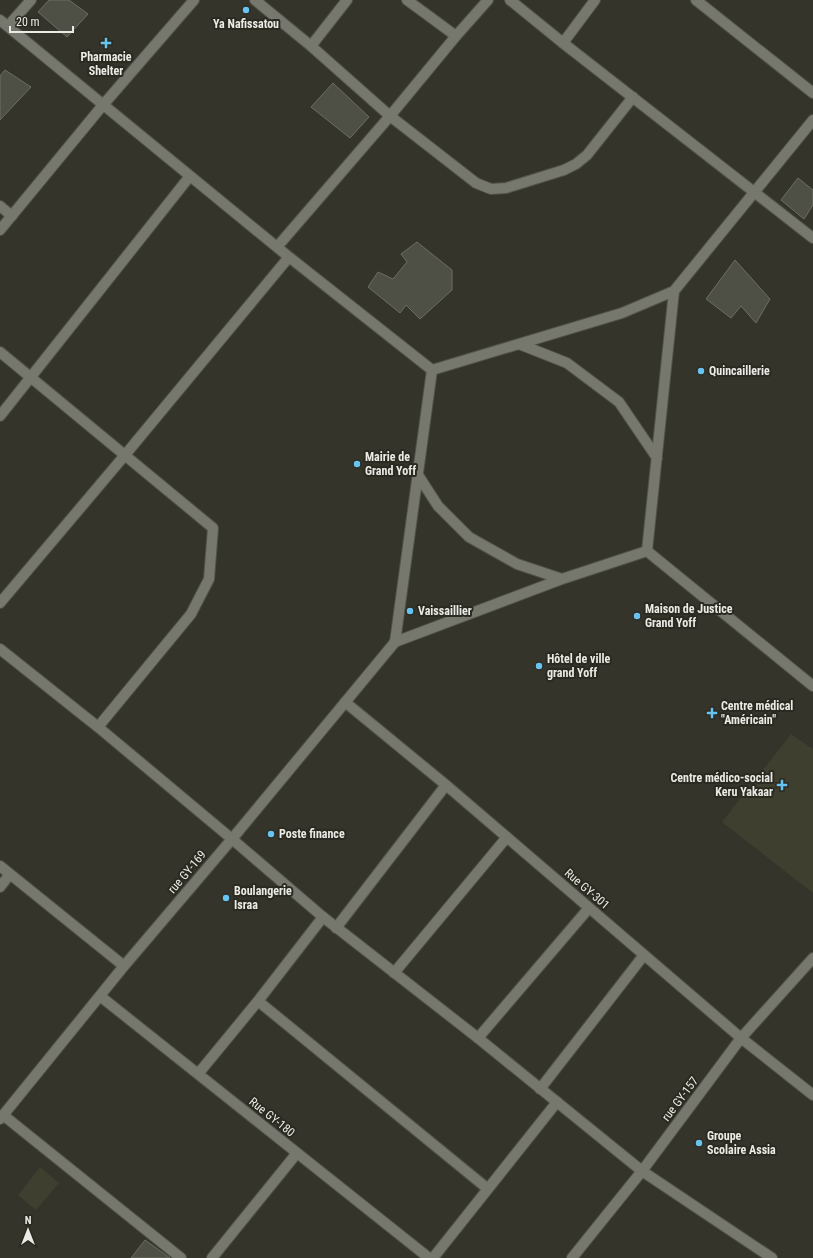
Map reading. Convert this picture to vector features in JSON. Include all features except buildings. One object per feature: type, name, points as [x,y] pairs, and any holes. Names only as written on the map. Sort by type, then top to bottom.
[{"type":"street","points":[[31,0],[4,23],[289,257],[432,370]]},
{"type":"street","points":[[0,230],[103,105],[194,0]]},
{"type":"street","points":[[255,0],[311,46],[390,116],[476,183],[491,189],[506,188],[564,170],[576,164],[587,155],[633,97]]},
{"type":"street","points":[[311,46],[347,0]]},
{"type":"street","points":[[408,0],[456,36]]},
{"type":"street","points":[[277,247],[488,0]]},
{"type":"street","points":[[510,0],[813,238]]},
{"type":"street","points":[[563,43],[595,0]]},
{"type":"street","points":[[701,1],[813,93]]},
{"type":"street","points":[[432,370],[622,313],[674,291],[813,120]]},
{"type":"street","points":[[0,416],[190,176]]},
{"type":"street","points":[[0,206],[12,216]]},
{"type":"street","points":[[0,603],[289,257]]},
{"type":"street","points":[[647,551],[674,291]]},
{"type":"street","points":[[519,344],[567,363],[619,402],[657,458]]},
{"type":"street","points":[[0,352],[214,528],[209,579],[191,614],[98,727]]},
{"type":"street","points":[[432,370],[395,642],[562,579],[647,551]]},
{"type":"street","points":[[418,475],[438,506],[470,537],[517,564],[562,579]]},
{"type":"street","points":[[647,551],[813,686]]},
{"type":"street","name":"rue GY-169","points":[[2,1117],[124,966],[232,839],[395,642]]},
{"type":"street","points":[[0,649],[98,727],[336,928],[478,1038],[642,1171],[772,1258]]},
{"type":"street","name":"Rue GY-301","points":[[345,702],[446,785],[742,1038],[813,1095]]},
{"type":"street","points":[[336,928],[446,785]]},
{"type":"street","points":[[394,973],[506,837]]},
{"type":"street","points":[[0,866],[124,966]]},
{"type":"street","points":[[0,887],[10,874]]},
{"type":"street","points":[[478,1038],[589,908]]},
{"type":"street","points":[[198,1074],[258,1001],[323,917]]},
{"type":"street","points":[[540,1089],[644,955]]},
{"type":"street","name":"rue GY-157","points":[[572,1258],[642,1171],[742,1038],[813,958]]},
{"type":"street","name":"Rue GY-180","points":[[100,996],[429,1258]]},
{"type":"street","points":[[258,1001],[488,1188]]},
{"type":"street","points":[[433,1258],[556,1102]]},
{"type":"street","points":[[2,1117],[181,1258]]},
{"type":"street","points":[[212,1258],[297,1153]]},
{"type":"shaded area","name":"Centre médico-social Keru Yakaar","points":[[791,734],[813,749],[813,893],[722,822]]},
{"type":"shaded area","points":[[40,1167],[59,1183],[36,1210],[18,1195]]},
{"type":"place","name":"Ya Nafissatou","points":[[246,10]]},
{"type":"place","name":"Pharmacie Shelter","points":[[106,43]]},
{"type":"place","name":"Quincaillerie","points":[[701,371]]},
{"type":"place","name":"Mairie de Grand Yoff","points":[[357,464]]},
{"type":"place","name":"Vaissaillier","points":[[410,611]]},
{"type":"place","name":"Maison de Justice Grand Yoff","points":[[637,616]]},
{"type":"place","name":"Hôtel de ville grand Yoff","points":[[539,666]]},
{"type":"place","name":"Centre médical \"Américain\"","points":[[712,713]]},
{"type":"place","name":"Centre médico-social Keru Yakaar","points":[[782,785]]},
{"type":"place","name":"Poste finance","points":[[271,834]]},
{"type":"place","name":"Boulangerie Israa","points":[[226,898]]},
{"type":"place","name":"Groupe Scolaire Assia","points":[[699,1143]]}]
